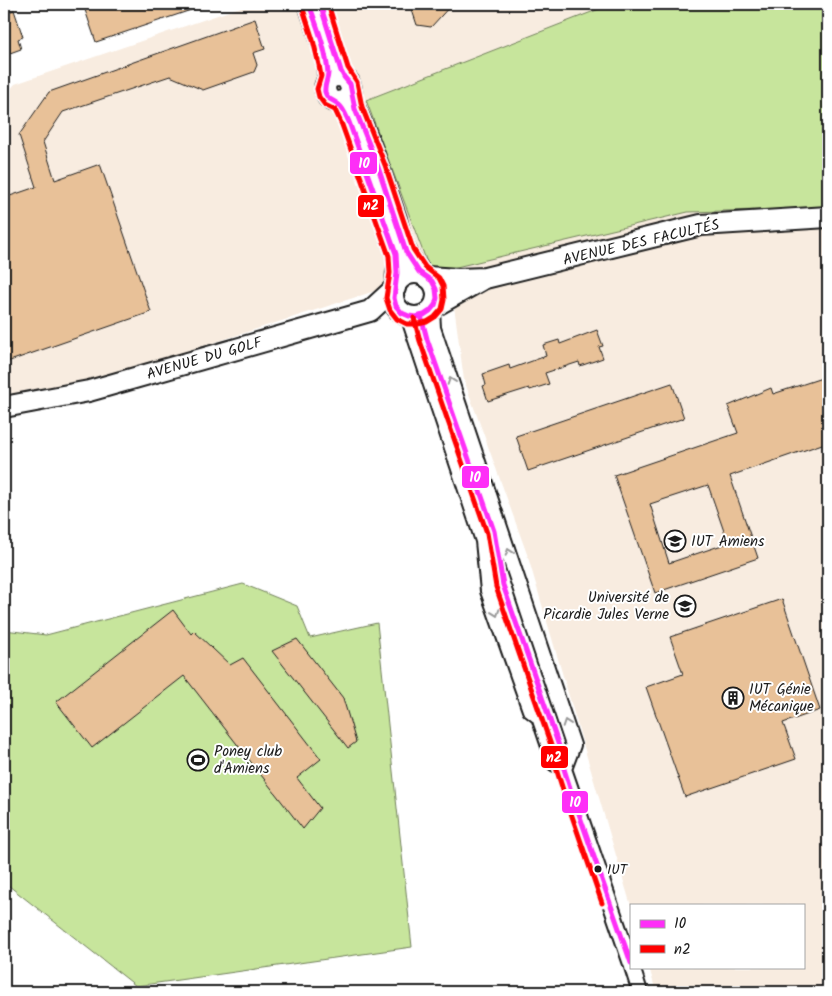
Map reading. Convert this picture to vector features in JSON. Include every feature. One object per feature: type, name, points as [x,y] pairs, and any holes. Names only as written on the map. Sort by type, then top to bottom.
[{"type":"main road","points":[[308,4],[326,59],[328,74],[352,101],[366,133],[407,254],[424,275],[433,282],[437,290],[437,298],[433,308],[425,315],[416,317],[405,314],[370,311]]},
{"type":"main road","points":[[320,4],[336,57],[342,106],[398,257],[396,286],[393,294],[397,308],[405,314]]},
{"type":"main road","name":"AVENUE DES FACULTÉS","points":[[424,275],[458,279],[485,278],[701,225],[828,217]]},
{"type":"main road","points":[[396,286],[405,276],[416,273],[424,275]]},
{"type":"main road","name":"AVENUE DES FACULTÉS","points":[[433,308],[485,278]]},
{"type":"main road","name":"AVENUE DU GOLF","points":[[4,407],[89,391],[370,311],[396,286]]},
{"type":"street","points":[[433,308],[433,328],[573,745],[564,769],[630,963]]},
{"type":"street","points":[[405,314],[483,541],[488,591],[491,600],[530,710],[539,717],[555,764],[564,769]]},
{"type":"street","points":[[632,968],[640,992]]},
{"type":"shaded area","name":"Université de Picardie Jules Verne","points":[[250,4],[828,4],[828,992],[656,992],[649,968],[804,968],[804,904],[630,904],[527,554],[464,380],[454,306],[431,273],[113,375],[4,395],[4,97],[15,84]]},
{"type":"green space","points":[[612,4],[828,4],[828,208],[688,212],[431,273],[366,100]]},
{"type":"green space","name":"Poney club d'Amiens","points":[[243,584],[297,606],[310,638],[377,623],[412,947],[136,986],[4,882],[4,630],[46,635]]},
{"type":"building","points":[[83,4],[203,4],[203,6],[96,42]]},
{"type":"building","points":[[410,4],[452,4],[431,27],[417,25]]},
{"type":"building","points":[[4,10],[9,12],[14,10],[23,37],[18,39],[21,49],[10,53],[4,34]]},
{"type":"building","points":[[255,19],[265,49],[253,53],[257,65],[254,72],[203,90],[170,76],[63,112],[43,142],[55,180],[100,164],[151,312],[4,363],[4,198],[36,187],[19,135],[49,92]]},
{"type":"building","points":[[597,330],[603,346],[599,347],[603,358],[580,366],[579,362],[545,373],[549,384],[530,390],[529,388],[488,401],[483,386],[486,385],[483,374],[509,365],[510,369],[546,356],[543,345],[559,340],[560,344]]},
{"type":"building","points":[[828,376],[828,442],[730,476],[758,558],[655,593],[614,475],[738,433],[728,406],[771,388],[773,394]],"holes":[[[708,485],[728,543],[669,563],[650,504]]]},
{"type":"building","points":[[672,383],[684,418],[528,471],[516,436]]},
{"type":"building","name":"IUT Génie Mécanique","points":[[782,599],[820,710],[783,723],[796,759],[685,797],[646,687],[683,674],[670,637]]},
{"type":"building","points":[[173,610],[191,634],[194,631],[230,665],[243,658],[321,759],[297,778],[320,808],[303,829],[184,676],[92,748],[56,702]]},
{"type":"building","points":[[297,639],[343,698],[356,742],[348,748],[272,651]]},
{"type":"transit line","name":"10","points":[[309,4],[321,38],[327,64],[326,95],[342,108],[349,122],[396,254],[397,273],[394,298],[396,306],[402,313],[409,316],[424,315],[435,305],[437,298],[436,289],[432,281],[419,272],[406,252],[378,167],[355,109],[350,84],[341,71],[320,4]]},
{"type":"transit line","name":"n2","points":[[302,6],[319,65],[321,76],[317,89],[319,97],[325,105],[335,110],[342,125],[389,256],[390,273],[386,298],[390,310],[397,319],[407,324],[427,322],[442,309],[444,300],[443,286],[439,278],[425,267],[413,249],[385,165],[362,107],[357,82],[348,68],[328,4]]},
{"type":"transit line","name":"10","points":[[421,316],[427,339],[494,531],[503,585],[560,749],[570,788],[630,960]]},
{"type":"transit line","name":"n2","points":[[414,318],[420,341],[487,533],[496,587],[553,751],[563,790],[602,903]]},
{"type":"place","name":"IUT Amiens","points":[[675,541]]},
{"type":"place","name":"Université de Picardie Jules Verne","points":[[685,606]]},
{"type":"place","name":"IUT Génie Mécanique","points":[[733,698]]},
{"type":"place","name":"Poney club d'Amiens","points":[[198,760]]},
{"type":"place","name":"IUT","points":[[598,869]]}]
